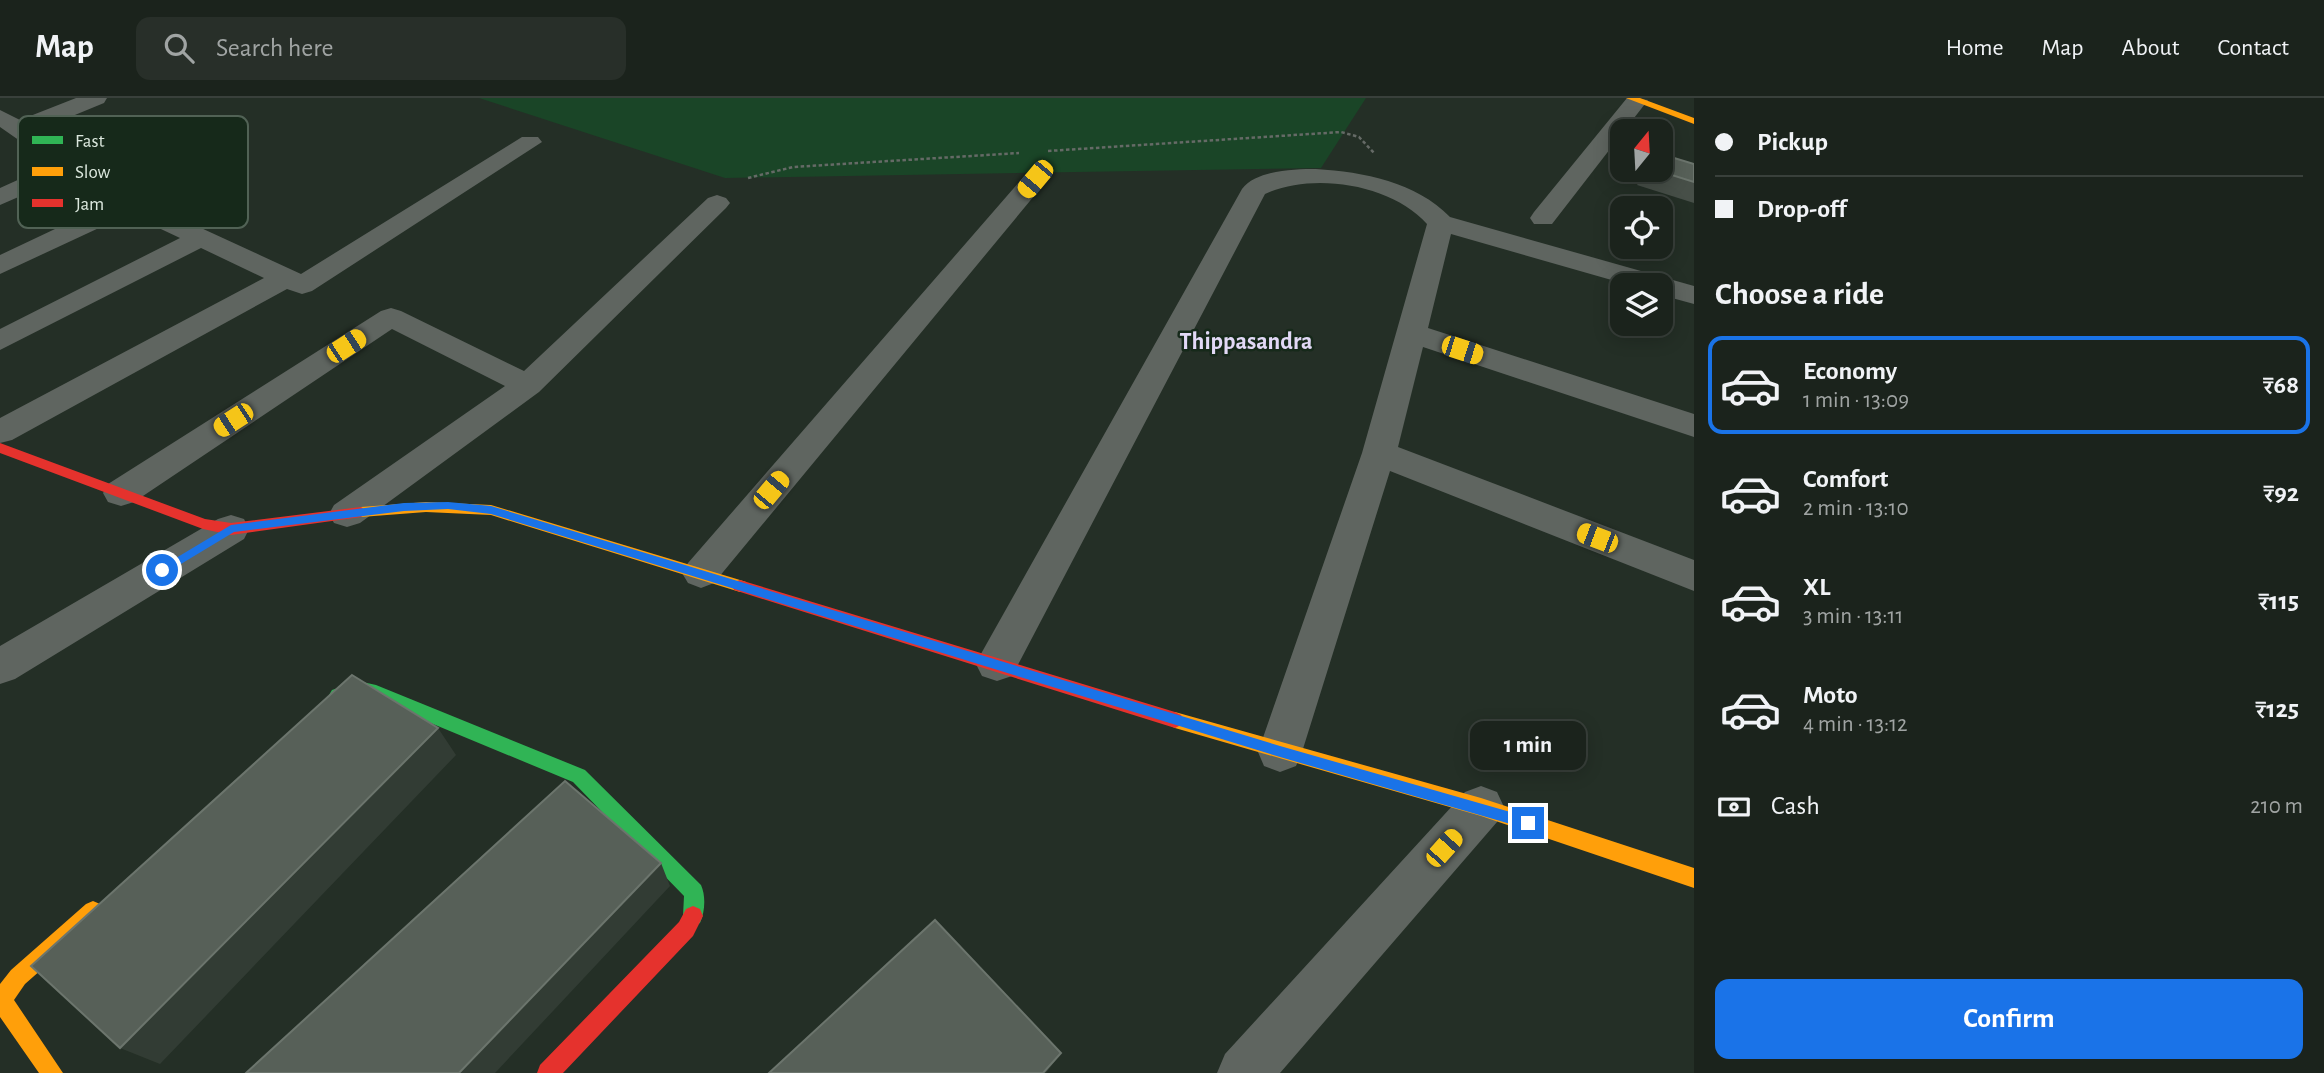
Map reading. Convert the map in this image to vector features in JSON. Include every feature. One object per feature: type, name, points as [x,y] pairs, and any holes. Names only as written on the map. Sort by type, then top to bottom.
[{"type":"street","points":[[37,116],[96,98]]},
{"type":"street","points":[[1543,218],[1634,99],[1694,121]]},
{"type":"street","points":[[179,228],[283,279],[302,285],[530,142]]},
{"type":"street","points":[[701,573],[1035,161]]},
{"type":"street","points":[[997,664],[1255,189],[1270,180],[1289,177],[1332,178],[1366,183],[1432,214],[1619,273]]},
{"type":"street","points":[[0,197],[18,189]]},
{"type":"street","points":[[347,514],[527,385],[717,203]]},
{"type":"street","points":[[1280,752],[1379,453],[1411,333],[1432,214]]},
{"type":"street","points":[[0,266],[79,228]]},
{"type":"street","points":[[0,341],[200,238]]},
{"type":"street","points":[[5,450],[283,279]]},
{"type":"street","points":[[1673,289],[1694,295]]},
{"type":"street","points":[[121,493],[391,317],[527,385]]},
{"type":"street","points":[[1411,333],[1694,426]]},
{"type":"street","points":[[5,450],[203,524],[231,529],[347,514],[448,505],[491,510],[1280,752],[1481,807],[1694,878]]},
{"type":"street","points":[[1379,453],[1694,576]]},
{"type":"street","points":[[0,667],[231,529]]},
{"type":"street","points":[[322,709],[344,691],[358,688],[370,690],[563,790],[694,892],[697,904],[693,919],[686,929],[548,1073]]},
{"type":"street","points":[[1244,1073],[1481,807]]},
{"type":"street","points":[[52,1073],[1,1000],[18,977],[102,903]]},
{"type":"path","points":[[748,178],[793,167],[1035,161],[1352,133],[1359,137],[1432,214]]},
{"type":"green space","points":[[479,98],[1366,98],[1321,168],[725,178]]},
{"type":"building","points":[[1673,158],[1694,164],[1694,182],[1673,175]]},
{"type":"building","points":[[352,675],[438,728],[120,1048],[31,966]]},
{"type":"building","points":[[565,781],[661,863],[459,1073],[246,1073]]},
{"type":"building","points":[[935,920],[1061,1053],[1043,1073],[769,1073]]},
{"type":"traffic: fast","points":[[338,695],[358,688],[370,690],[579,776],[694,892],[693,916]]},
{"type":"traffic: slow","points":[[1631,98],[1694,121]]},
{"type":"traffic: slow","points":[[361,512],[426,507],[491,510],[740,586]]},
{"type":"traffic: slow","points":[[1175,720],[1481,807],[1694,878]]},
{"type":"traffic: slow","points":[[52,1073],[1,1000],[18,977],[93,911]]},
{"type":"traffic: jam","points":[[0,448],[203,524],[231,529],[361,512]]},
{"type":"traffic: jam","points":[[740,586],[1175,720]]},
{"type":"traffic: jam","points":[[548,1073],[686,929],[693,916]]},
{"type":"district","name":"Thippasandra","points":[[1246,342]]},
{"type":"route","points":[[162,570],[231,529],[404,507],[448,505],[491,510],[1280,752],[1481,807],[1528,823]]}]
